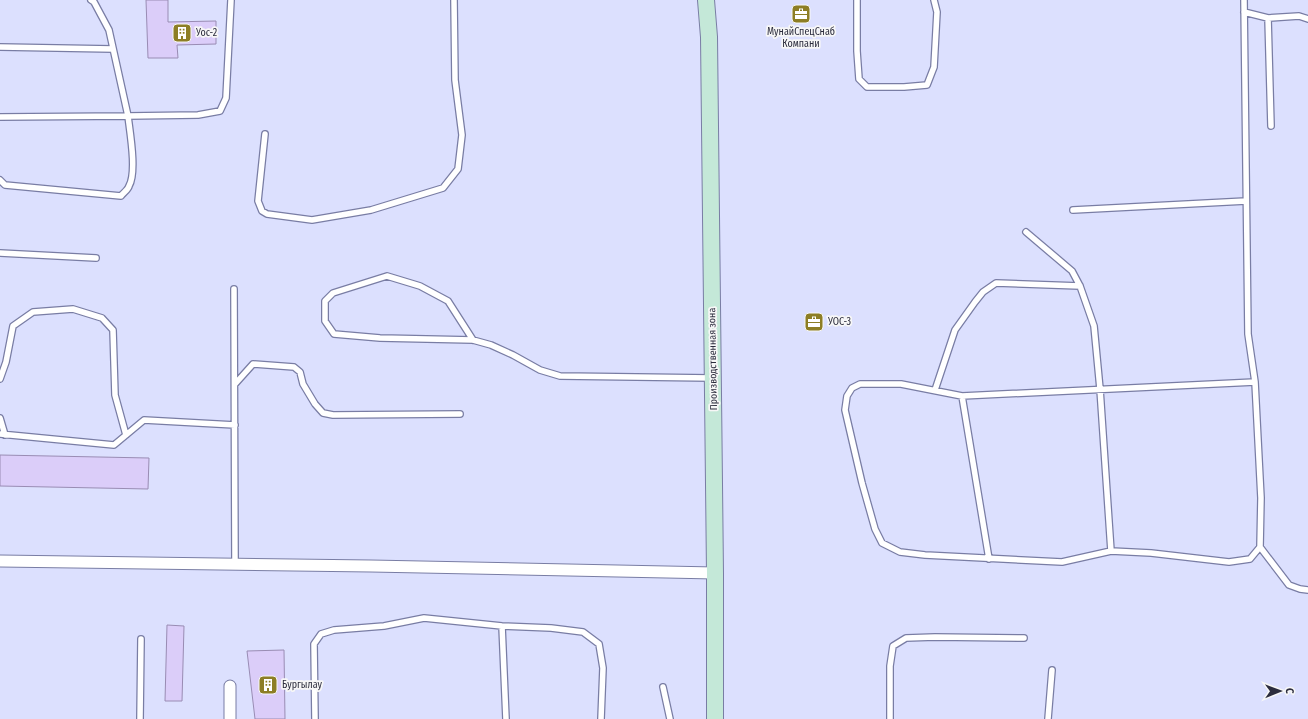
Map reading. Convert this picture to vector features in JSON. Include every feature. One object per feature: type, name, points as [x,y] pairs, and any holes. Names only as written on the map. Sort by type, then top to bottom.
[{"type":"main road","name":"Производственная зона","points":[[706,0],[709,37],[715,573],[715,719]]},
{"type":"street","points":[[0,561],[379,566],[715,573]]},
{"type":"street","points":[[230,686],[230,719]]},
{"type":"lane","points":[[0,180],[5,185],[121,196],[129,186],[132,175],[133,160],[128,116],[109,30],[94,2],[91,0]]},
{"type":"lane","points":[[0,117],[198,115],[220,110],[226,98],[231,0]]},
{"type":"lane","points":[[265,134],[258,201],[262,211],[267,214],[312,220],[372,210],[443,188],[458,169],[462,135],[455,80],[454,0]]},
{"type":"lane","points":[[857,0],[857,51],[859,79],[867,87],[904,88],[928,85],[934,67],[937,12],[934,0]]},
{"type":"lane","points":[[1244,0],[1248,334],[1256,382],[1261,498],[1260,547],[1289,585],[1308,590]]},
{"type":"lane","points":[[1244,12],[1268,18],[1299,16],[1308,18]]},
{"type":"lane","points":[[1268,18],[1271,126]]},
{"type":"lane","points":[[0,47],[113,49]]},
{"type":"lane","points":[[1072,210],[1246,201]]},
{"type":"lane","points":[[1026,232],[1072,271],[1080,286],[1094,326],[1100,389],[1110,551]]},
{"type":"lane","points":[[0,253],[96,258]]},
{"type":"lane","points":[[473,340],[448,301],[420,286],[388,276],[333,293],[325,301],[325,321],[334,334],[380,338],[473,340],[491,345],[540,370],[560,376],[713,378]]},
{"type":"lane","points":[[935,390],[955,330],[983,292],[996,283],[1080,286]]},
{"type":"lane","points":[[234,289],[235,564]]},
{"type":"lane","points":[[0,379],[6,362],[13,326],[33,312],[73,309],[102,318],[113,330],[115,395],[126,435]]},
{"type":"lane","points":[[235,384],[253,364],[294,367],[300,372],[303,384],[315,404],[323,413],[333,415],[460,414]]},
{"type":"lane","points":[[1256,382],[962,396],[901,384],[860,384],[852,388],[847,396],[845,410],[862,483],[876,528],[882,543],[900,552],[989,559],[1062,562],[1110,551],[1151,553],[1229,562],[1250,559],[1260,547]]},
{"type":"lane","points":[[962,396],[989,559]]},
{"type":"lane","points":[[0,418],[2,435],[114,445],[144,420],[235,425]]},
{"type":"lane","points":[[315,719],[314,644],[321,634],[334,630],[384,626],[424,618],[583,632],[599,644],[603,668],[601,719]]},
{"type":"lane","points":[[502,626],[506,719]]},
{"type":"lane","points":[[890,719],[890,666],[893,646],[906,638],[1024,638]]},
{"type":"lane","points":[[140,719],[141,639]]},
{"type":"lane","points":[[1048,719],[1052,670]]},
{"type":"lane","points":[[663,687],[670,719]]},
{"type":"shaded area","points":[[0,0],[1308,0],[1308,719],[0,719]]},
{"type":"building","name":"Уос-2","points":[[146,0],[168,0],[168,22],[216,21],[216,44],[177,45],[178,58],[148,58]]},
{"type":"building","points":[[0,455],[149,458],[148,489],[0,486]]},
{"type":"building","points":[[167,625],[184,626],[182,701],[165,701]]},
{"type":"building","name":"Бургылау","points":[[284,650],[285,719],[255,719],[247,651]]},
{"type":"place","name":"МунайСпецСнаб Компани","points":[[801,14]]},
{"type":"place","name":"Уос-2","points":[[182,33]]},
{"type":"place","name":"УОС-3","points":[[814,322]]},
{"type":"place","name":"Бургылау","points":[[268,685]]}]
